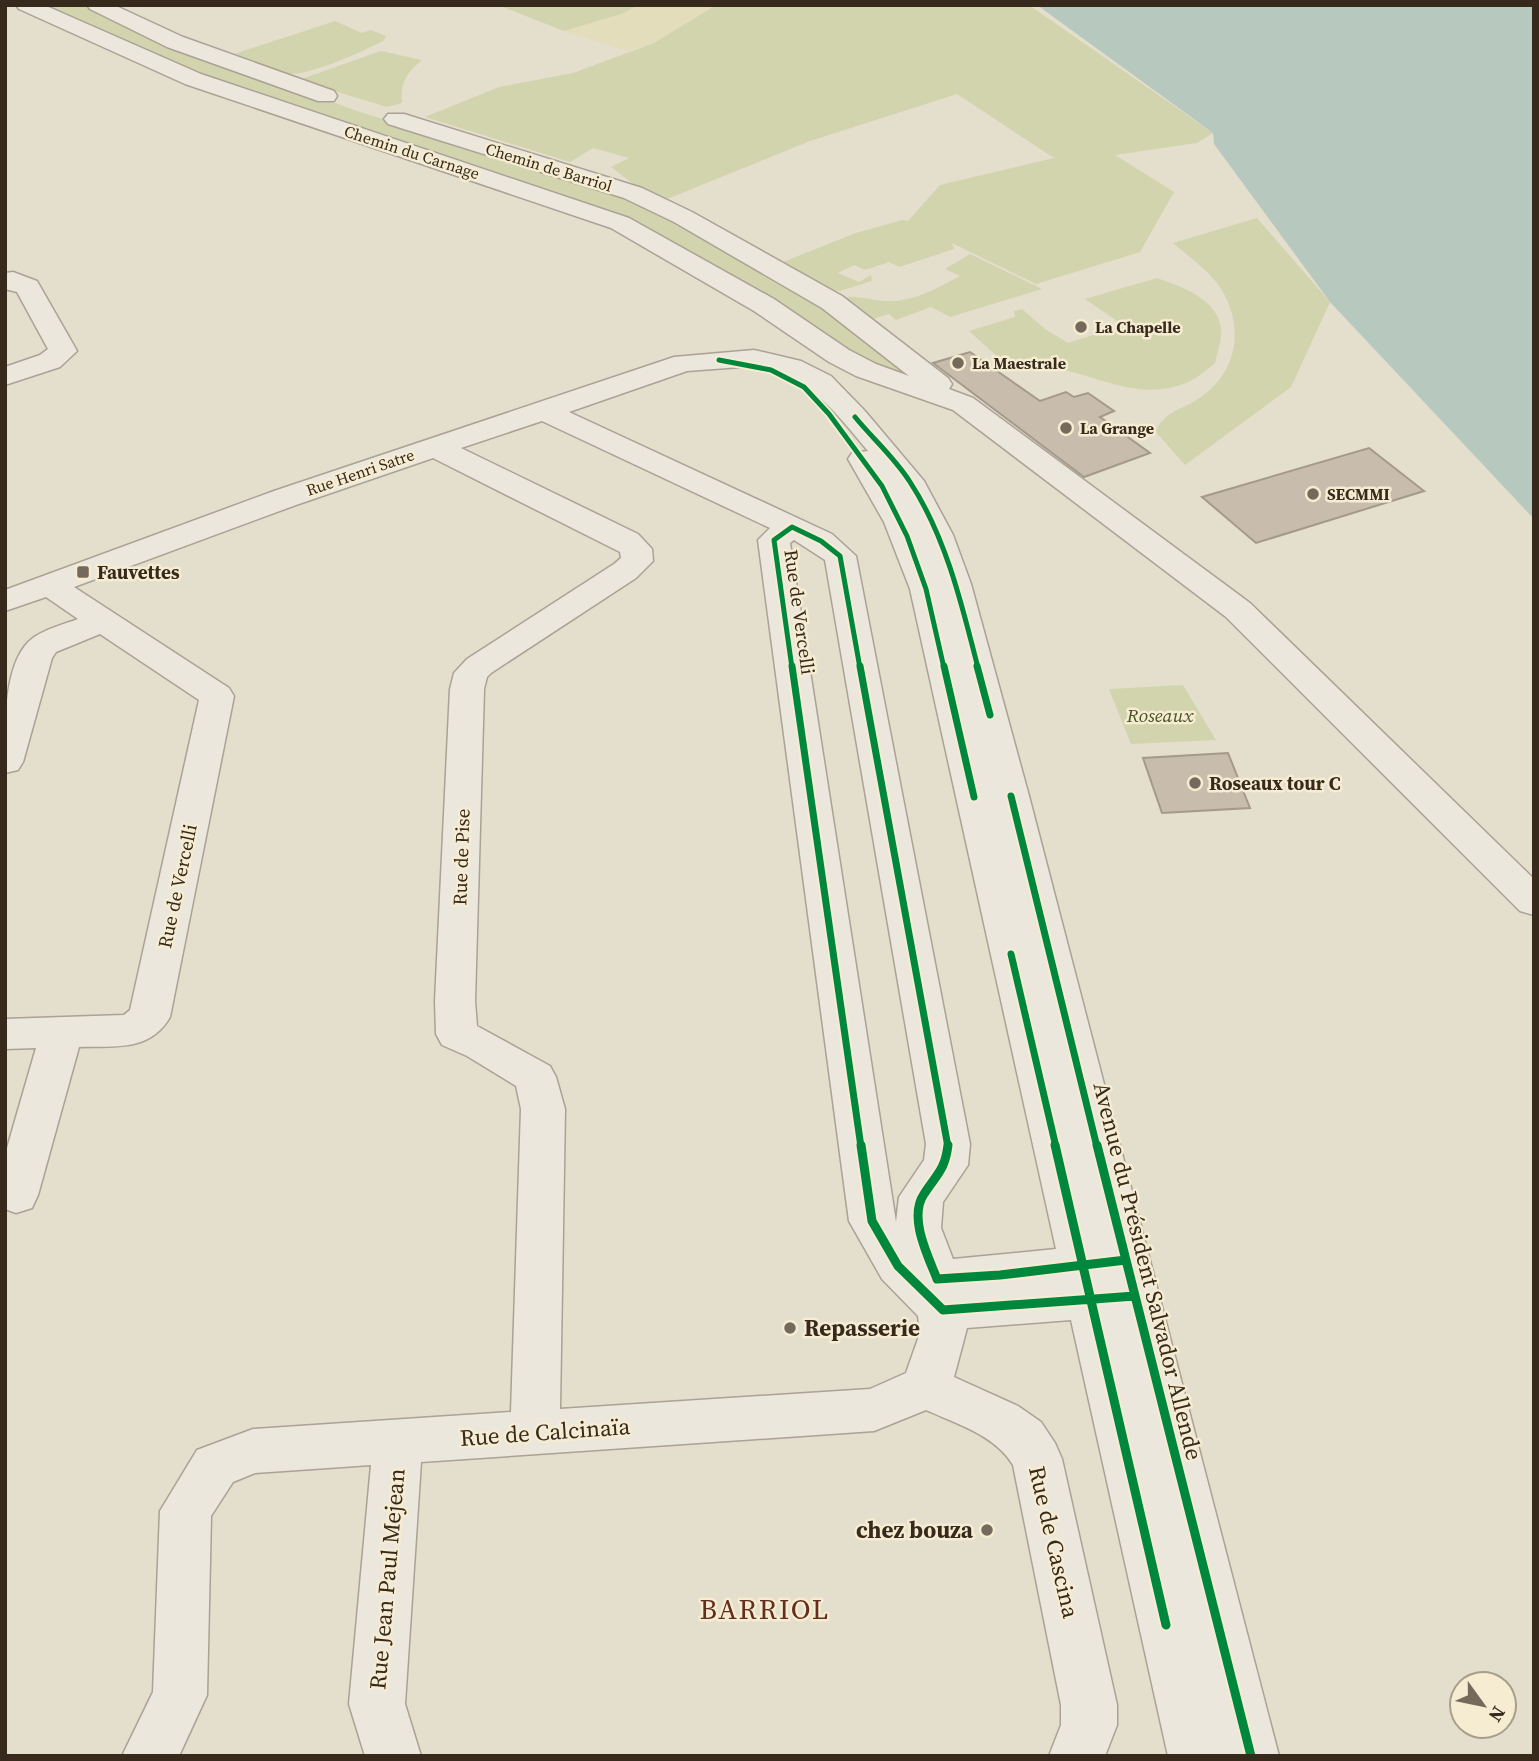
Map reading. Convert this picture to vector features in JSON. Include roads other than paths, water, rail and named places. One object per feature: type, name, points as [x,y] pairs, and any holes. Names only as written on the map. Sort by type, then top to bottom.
[{"type":"street","name":"Chemin du Carnage","points":[[26,5],[193,79],[620,223],[787,321],[839,356],[866,370],[963,404]]},
{"type":"street","points":[[97,5],[175,42],[343,101]]},
{"type":"street","name":"Chemin de Barriol","points":[[379,114],[633,193],[684,217],[832,302],[917,374],[963,404],[1238,610],[1534,902]]},
{"type":"street","points":[[5,281],[13,280],[28,287],[63,351],[50,361],[5,377]]},
{"type":"street","points":[[97,566],[133,542],[288,485],[724,346],[787,321]]},
{"type":"street","name":"Rue Henri Satre","points":[[5,601],[434,447],[684,363],[724,346]]},
{"type":"street","name":"Avenue du Président Salvador Allende","points":[[724,346],[770,360],[821,382],[855,416],[909,481],[937,535],[955,584],[1011,796],[1108,1280],[1251,1756]]},
{"type":"street","name":"Rue de Vercelli","points":[[542,410],[827,544],[840,556],[948,1144],[946,1165],[921,1197],[918,1228],[940,1294],[944,1333],[926,1387]]},
{"type":"street","name":"Rue de Pise","points":[[434,447],[626,541],[636,549],[637,561],[625,571],[479,666],[471,673],[467,689],[457,1034],[482,1045],[535,1077],[543,1109],[534,1433]]},
{"type":"street","name":"Rue de Vercelli","points":[[792,527],[774,540],[872,1221],[898,1266],[940,1294]]},
{"type":"street","name":"Rue de Vercelli","points":[[50,585],[217,695],[149,1017],[134,1030],[62,1032]]},
{"type":"street","points":[[5,762],[35,657],[44,645],[104,620]]},
{"type":"street","points":[[5,1034],[62,1032],[16,1195]]},
{"type":"street","points":[[940,1294],[1108,1280],[1196,1756]]},
{"type":"street","name":"Rue de Calcinaïa","points":[[150,1756],[180,1695],[186,1511],[215,1466],[253,1451],[874,1410],[926,1387]]},
{"type":"street","name":"Rue de Cascina","points":[[926,1387],[1001,1421],[1023,1437],[1037,1458],[1090,1705],[1089,1725],[1077,1756]]},
{"type":"street","name":"Rue Jean Paul Mejean","points":[[393,1756],[377,1704],[398,1441]]},
{"type":"place","name":"La Chapelle","points":[[1081,327]]},
{"type":"place","name":"La Maestrale","points":[[958,363]]},
{"type":"place","name":"La Grange","points":[[1066,428]]},
{"type":"place","name":"SECMMI","points":[[1313,494]]},
{"type":"place","name":"Fauvettes","points":[[83,572]]},
{"type":"place","name":"Roseaux tour C","points":[[1195,783]]},
{"type":"place","name":"Repasserie","points":[[790,1328]]},
{"type":"place","name":"chez bouza","points":[[987,1530]]},
{"type":"district","name":"BARRIOL","points":[[765,1609]]},
{"type":"park label","name":"Roseaux","points":[[1160,715]]}]
